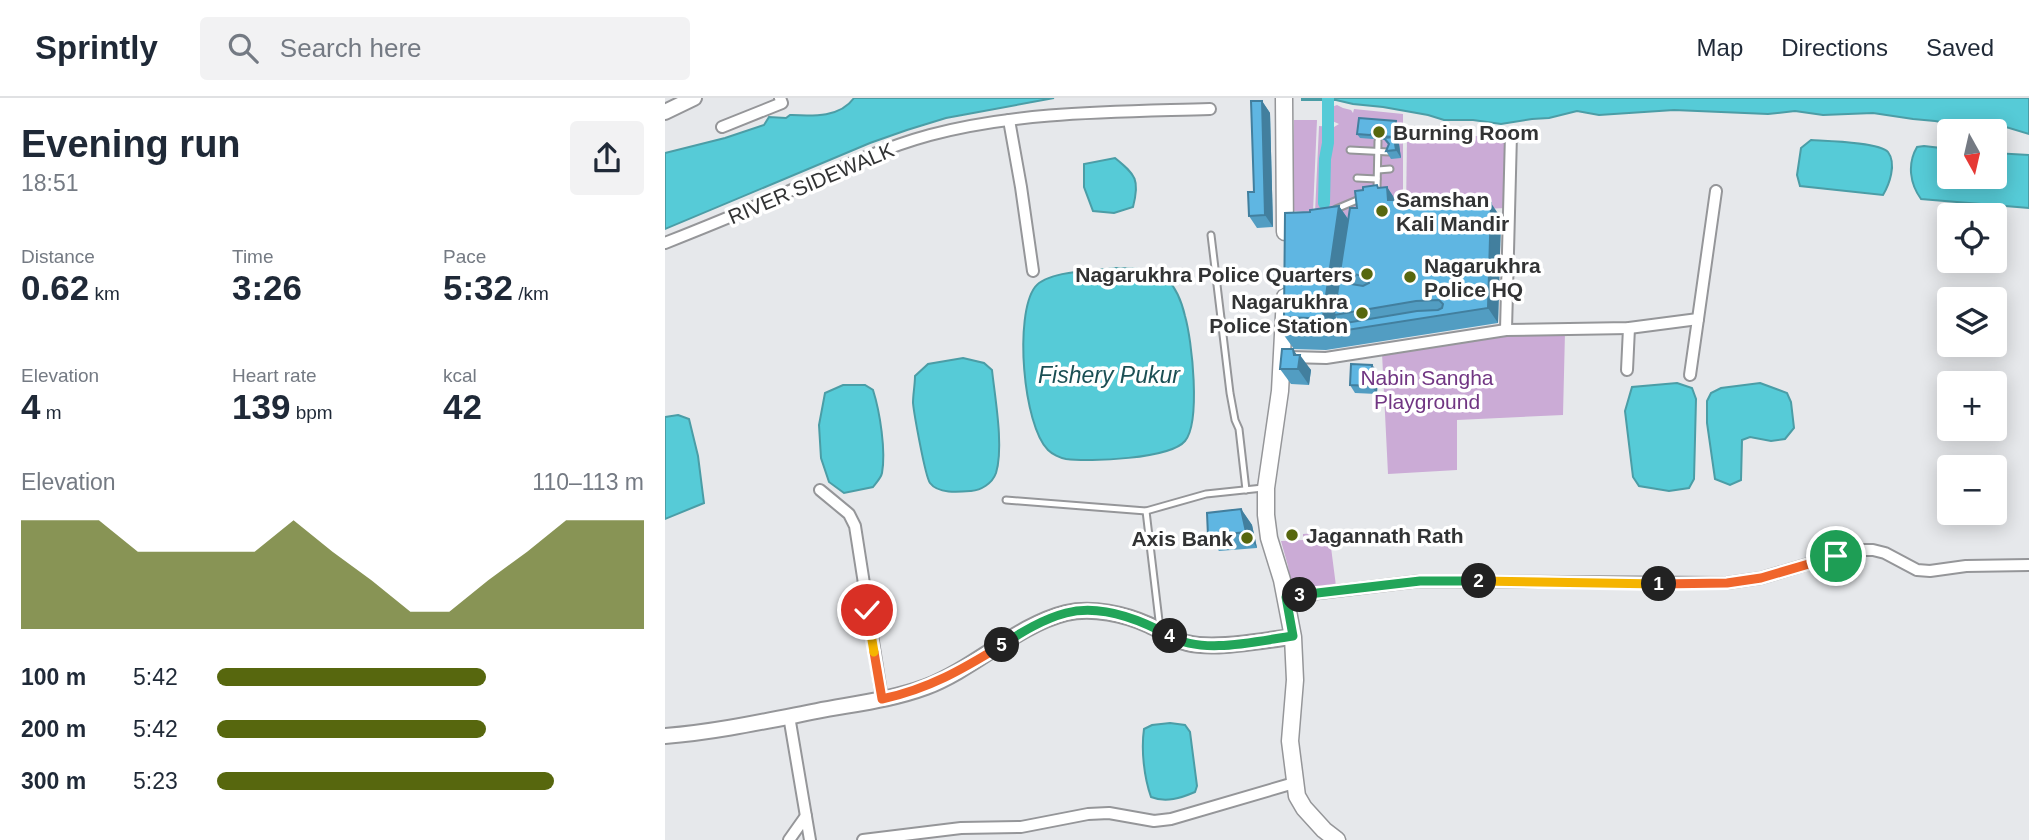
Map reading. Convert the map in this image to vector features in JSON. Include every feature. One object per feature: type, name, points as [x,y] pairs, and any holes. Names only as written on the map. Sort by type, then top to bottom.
[{"type":"main road","points":[[1284,102],[1290,219],[1285,252]]},
{"type":"main road","points":[[1286,276],[1290,337],[1283,356],[1266,488],[1266,515],[1293,636],[1295,680],[1290,741],[1294,783],[1304,808],[1337,840]]},
{"type":"street","points":[[665,112],[694,98]]},
{"type":"street","points":[[722,127],[782,103],[780,98]]},
{"type":"street","name":"RIVER SIDEWALK","points":[[665,243],[867,155],[929,136],[1009,120],[1210,109]]},
{"type":"street","points":[[1009,120],[1033,271]]},
{"type":"street","points":[[1506,330],[1511,134]]},
{"type":"street","points":[[1690,375],[1716,191]]},
{"type":"street","points":[[1495,211],[1509,210]]},
{"type":"street","points":[[1283,356],[1326,358],[1506,330],[1629,328],[1698,319]]},
{"type":"street","points":[[1627,370],[1629,328]]},
{"type":"street","points":[[820,491],[849,514],[855,526],[882,699]]},
{"type":"street","points":[[1286,597],[1420,581],[1727,583],[1761,578],[1855,551],[1873,550],[1885,553],[1917,570],[2029,565]]},
{"type":"street","points":[[665,736],[700,733],[882,699],[925,687],[959,672],[1022,632],[1067,613],[1084,611],[1123,615],[1189,644],[1210,646],[1293,636]]},
{"type":"street","points":[[789,716],[810,840]]},
{"type":"street","points":[[863,840],[950,829],[1021,827],[1088,814],[1109,813],[1154,821],[1171,819],[1294,783]]},
{"type":"street","points":[[789,840],[806,816]]},
{"type":"lane","points":[[1377,196],[1378,141]]},
{"type":"lane","points":[[1350,150],[1389,152]]},
{"type":"lane","points":[[1378,170],[1390,169]]},
{"type":"lane","points":[[1357,178],[1377,179]]},
{"type":"lane","points":[[1330,212],[1364,197]]},
{"type":"lane","points":[[1211,235],[1230,393],[1239,429],[1246,489]]},
{"type":"lane","points":[[1006,500],[1146,510],[1206,494],[1266,488]]},
{"type":"lane","points":[[1146,510],[1160,631]]},
{"type":"green space","points":[[1337,105],[1353,113],[1354,109],[1403,114],[1403,223],[1344,221],[1315,213],[1319,126],[1334,127],[1339,124],[1330,120],[1327,113],[1329,108]]},
{"type":"green space","points":[[1294,120],[1317,120],[1313,212],[1292,211]]},
{"type":"green space","points":[[1407,136],[1509,136],[1507,208],[1406,212]]},
{"type":"green space","name":"Nabin Sangha Playground","points":[[1565,332],[1563,415],[1457,420],[1457,470],[1388,474],[1382,353],[1507,333]]},
{"type":"green space","points":[[1329,532],[1336,586],[1292,593],[1281,541],[1303,540],[1303,534]]},
{"type":"water","points":[[854,98],[1054,98],[946,118],[907,130],[665,229],[665,153],[764,125],[769,117],[786,118],[790,115],[833,112],[848,105]]},
{"type":"water","points":[[2029,98],[2029,134],[2007,127],[2007,119],[1937,119],[1937,121],[1873,113],[1823,115],[1795,111],[1768,114],[1674,110],[1599,115],[1577,111],[1549,118],[1501,124],[1444,120],[1336,100],[1302,100]]},
{"type":"water","points":[[1811,140],[1864,144],[1888,152],[1892,168],[1883,195],[1800,186],[1797,175],[1801,148]]},
{"type":"water","points":[[1917,147],[1937,148],[1937,189],[2007,189],[2007,154],[2029,155],[2029,208],[2007,206],[2007,203],[1921,199],[1914,187],[1911,167]]},
{"type":"water","points":[[1115,158],[1135,179],[1133,207],[1114,213],[1093,211],[1084,187],[1084,164]]},
{"type":"water","name":"Fishery Pukur","points":[[1116,268],[1157,272],[1167,279],[1179,296],[1188,327],[1194,380],[1190,431],[1185,441],[1163,452],[1110,459],[1064,458],[1048,450],[1039,437],[1032,418],[1027,395],[1023,344],[1029,301],[1035,287],[1050,277]]},
{"type":"water","points":[[963,358],[984,363],[992,370],[998,422],[998,462],[994,477],[986,486],[971,491],[949,492],[934,487],[928,478],[913,403],[915,376],[928,364]]},
{"type":"water","points":[[1677,383],[1692,388],[1696,399],[1694,479],[1689,488],[1669,491],[1639,486],[1633,477],[1625,411],[1632,387]]},
{"type":"water","points":[[1760,383],[1787,393],[1791,402],[1794,428],[1785,439],[1771,441],[1750,437],[1742,440],[1741,480],[1730,485],[1715,479],[1707,423],[1707,401],[1711,393],[1721,388]]},
{"type":"water","points":[[843,385],[865,385],[873,390],[883,443],[881,475],[873,487],[844,493],[829,482],[821,458],[819,425],[825,393]]},
{"type":"water","points":[[678,415],[689,419],[698,456],[704,503],[665,519],[665,417]]},
{"type":"water","points":[[1170,723],[1185,725],[1190,732],[1197,786],[1195,792],[1190,794],[1162,800],[1151,797],[1144,763],[1143,737],[1144,729]]},
{"type":"building","points":[[1251,101],[1262,101],[1265,215],[1249,216],[1248,192],[1254,192]]},
{"type":"building","name":"Burning Room","points":[[1359,118],[1396,121],[1394,137],[1380,136],[1376,132],[1370,135],[1357,134]]},
{"type":"building","points":[[1394,137],[1396,150],[1386,151],[1389,144],[1384,138]]},
{"type":"building","points":[[1377,185],[1378,188],[1387,187],[1388,200],[1395,200],[1398,206],[1403,207],[1491,203],[1488,308],[1315,335],[1283,334],[1284,328],[1310,329],[1442,308],[1443,304],[1439,300],[1416,301],[1334,315],[1339,282],[1363,286],[1369,283],[1365,276],[1340,272],[1350,208],[1357,208],[1355,191]]},
{"type":"building","points":[[1339,206],[1323,316],[1284,317],[1285,213],[1310,212]]},
{"type":"building","points":[[1282,349],[1293,349],[1294,355],[1300,355],[1298,369],[1280,369]]},
{"type":"building","points":[[1351,364],[1372,365],[1371,386],[1350,385]]},
{"type":"building","points":[[1241,509],[1246,532],[1208,536],[1207,513]]},
{"type":"waterway","points":[[1324,203],[1328,98]]},
{"type":"place","name":"Burning Room","points":[[1379,132]]},
{"type":"place","name":"Samshan Kali Mandir","points":[[1382,211]]},
{"type":"place","name":"Nagarukhra Police Quarters","points":[[1367,274]]},
{"type":"place","name":"Nagarukhra Police HQ","points":[[1410,277]]},
{"type":"place","name":"Nagarukhra Police Station","points":[[1362,313]]},
{"type":"place","name":"Jagannath Rath","points":[[1292,535]]},
{"type":"place","name":"Axis Bank","points":[[1247,538]]},
{"type":"route","points":[[867,610],[882,699],[925,687],[959,672],[1022,632],[1067,613],[1084,611],[1123,615],[1189,644],[1210,646],[1293,636],[1286,597],[1420,581],[1727,583],[1761,578],[1836,556]]}]
